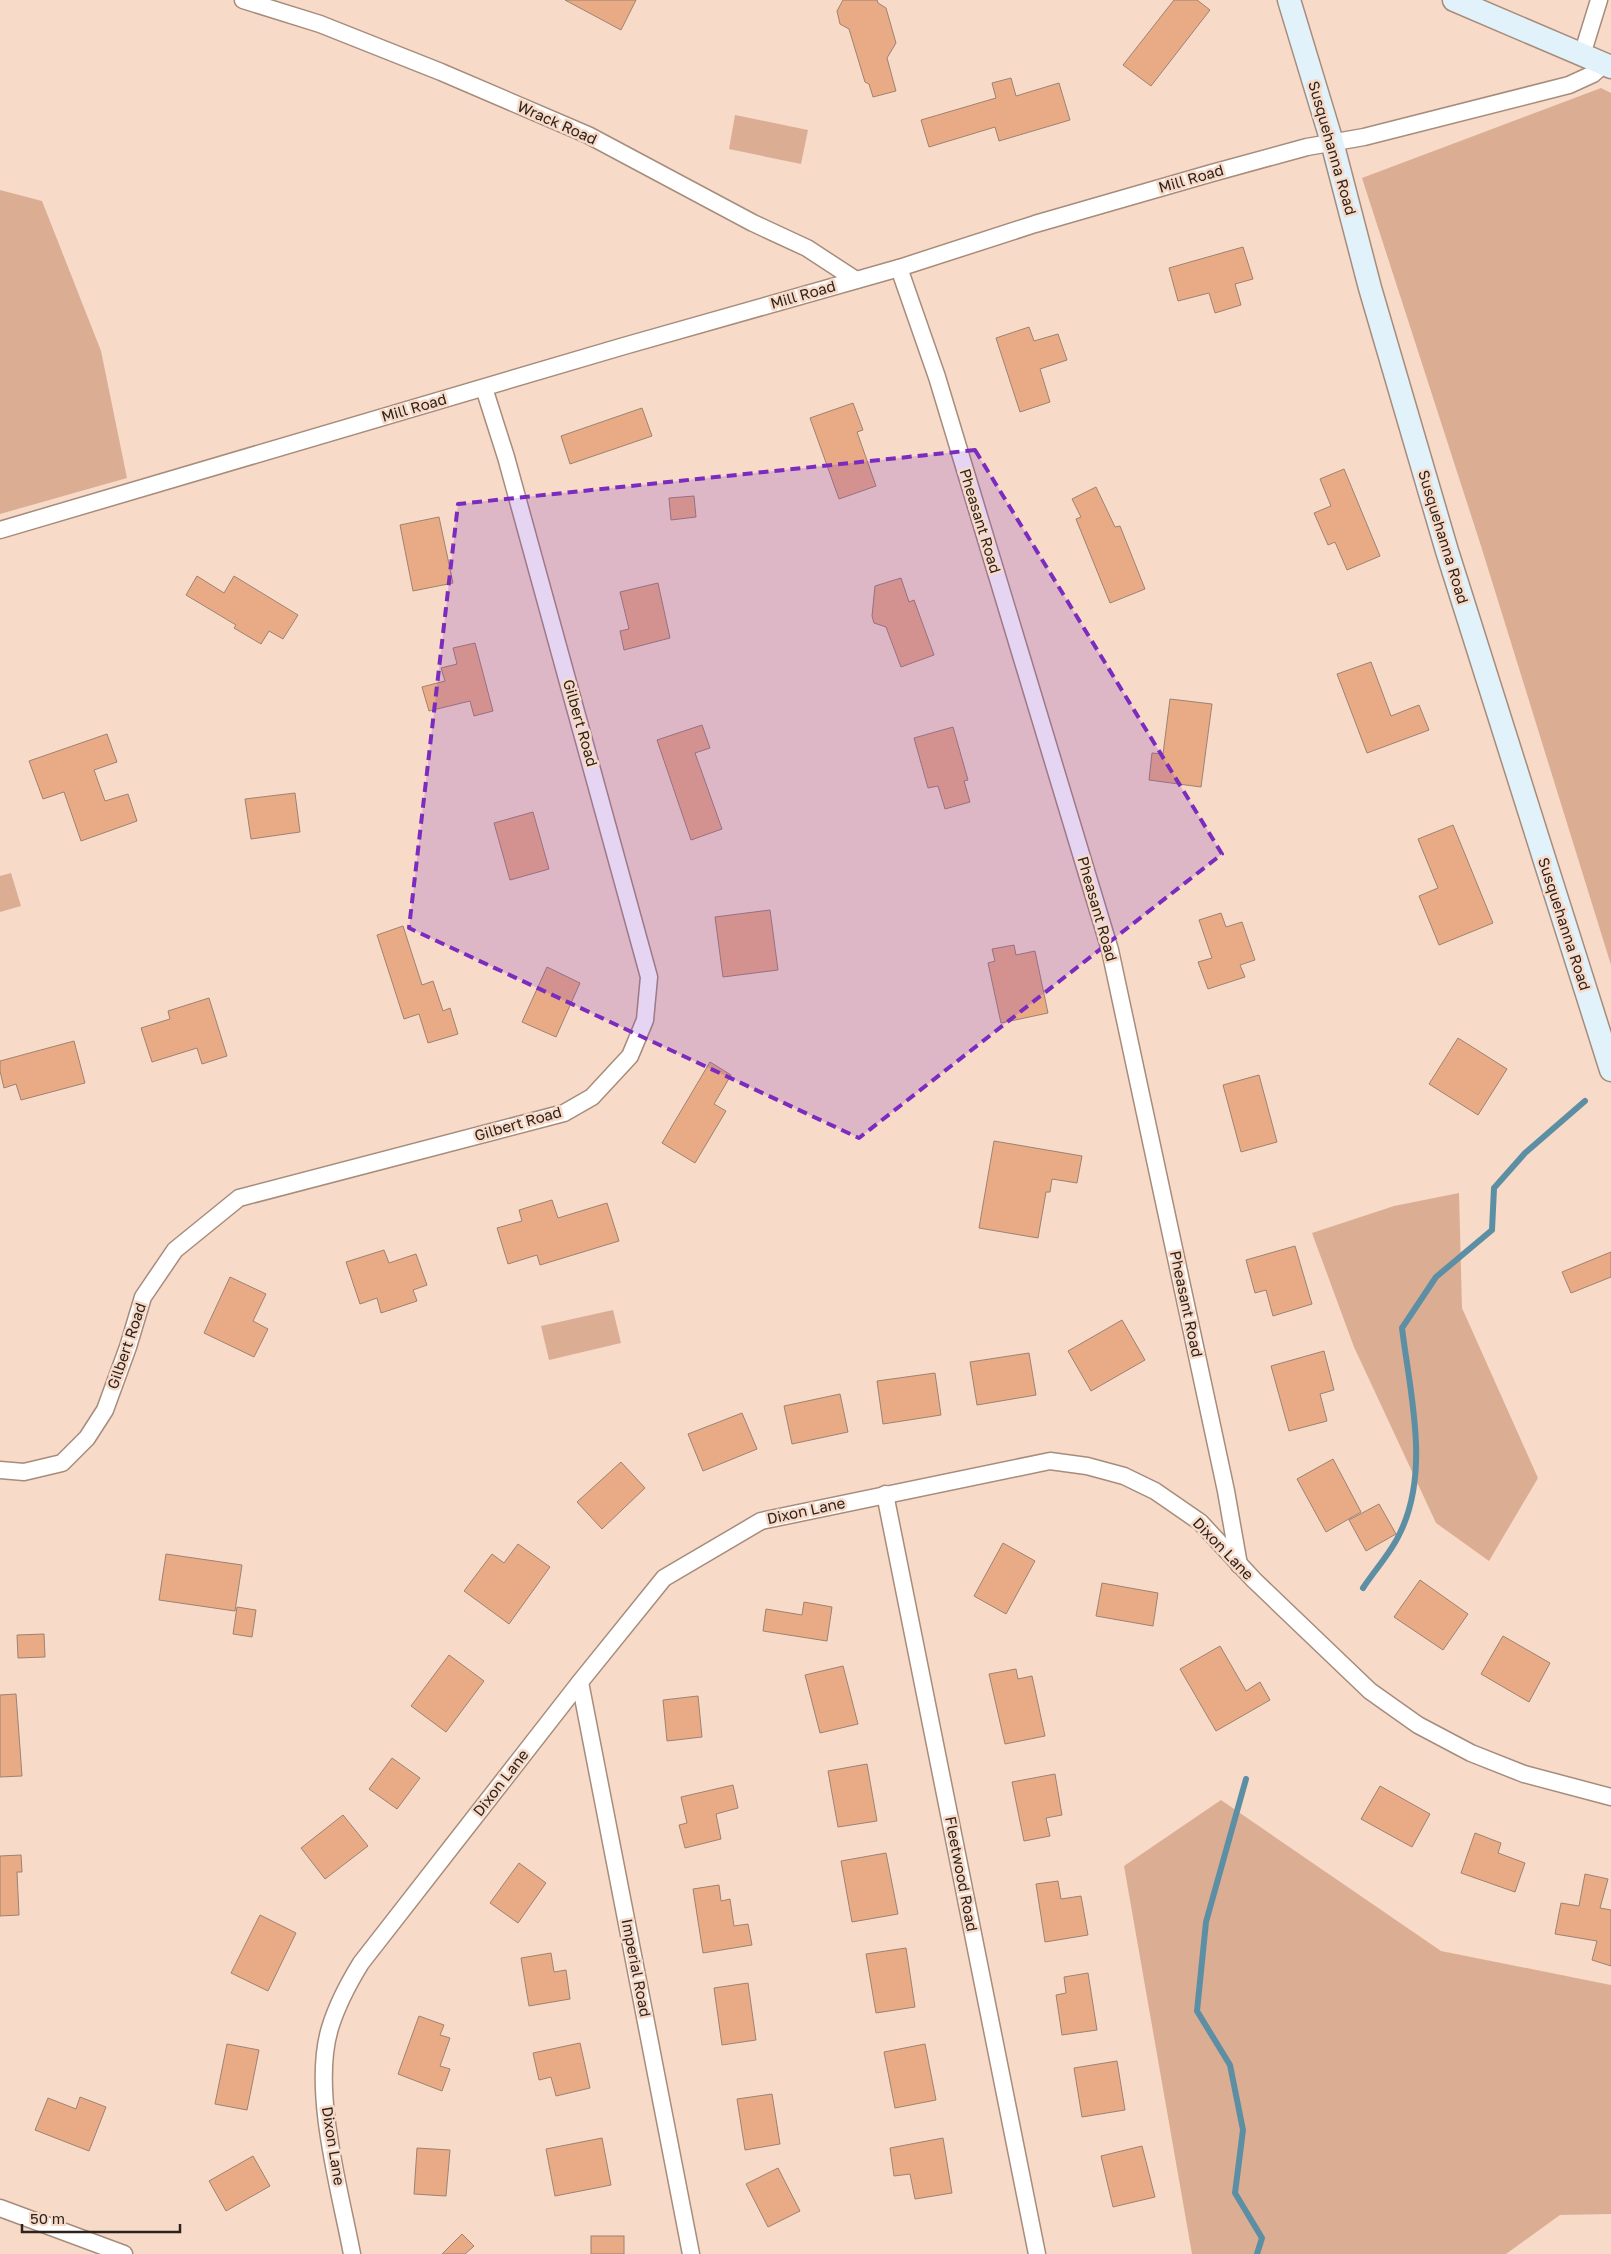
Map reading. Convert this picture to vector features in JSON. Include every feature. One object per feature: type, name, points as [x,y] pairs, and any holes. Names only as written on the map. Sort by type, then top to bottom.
[{"type":"main road","name":"Susquehanna Road","points":[[1289,0],[1332,142],[1370,288],[1447,551],[1611,1070]]},
{"type":"main road","points":[[1454,0],[1607,65]]},
{"type":"street","name":"Wrack Road","points":[[244,0],[337,31],[454,77],[588,135],[753,223],[807,248],[856,280]]},
{"type":"street","points":[[1582,55],[1599,0]]},
{"type":"street","name":"Mill Road","points":[[0,530],[899,268],[1035,224],[1212,172],[1332,142],[1364,137],[1569,85],[1607,65]]},
{"type":"street","name":"Pheasant Road","points":[[899,268],[937,377],[1110,950],[1226,1491],[1239,1565]]},
{"type":"street","name":"Gilbert Road","points":[[0,1470],[24,1472],[62,1463],[87,1438],[105,1410],[128,1347],[143,1297],[175,1250],[239,1198],[564,1113],[592,1097],[630,1056],[645,1020],[649,977],[506,457],[484,388]]},
{"type":"street","name":"Dixon Lane","points":[[352,2254],[331,2145],[322,2072],[329,2029],[342,1996],[361,1963],[580,1682],[664,1578],[761,1521],[1050,1461],[1087,1466],[1124,1476],[1155,1491],[1200,1522],[1239,1565],[1370,1691],[1418,1725],[1471,1753],[1524,1774],[1611,1797]]},
{"type":"street","name":"Fleetwood Road","points":[[885,1494],[1037,2254]]},
{"type":"street","name":"Imperial Road","points":[[580,1682],[691,2254]]},
{"type":"street","points":[[0,2208],[124,2254]]},
{"type":"highlighted area","points":[[975,450],[1222,854],[859,1138],[409,928],[458,504]]},
{"type":"shaded area","points":[[1601,88],[1611,93],[1611,965],[1481,546],[1362,178]]},
{"type":"shaded area","points":[[735,115],[808,130],[801,164],[729,149]]},
{"type":"shaded area","points":[[0,190],[42,201],[101,351],[127,478],[0,514]]},
{"type":"shaded area","points":[[11,873],[21,906],[0,912],[0,876]]},
{"type":"shaded area","points":[[1459,1193],[1462,1308],[1538,1478],[1489,1561],[1436,1523],[1354,1347],[1312,1233],[1394,1206]]},
{"type":"shaded area","points":[[613,1310],[621,1343],[549,1360],[541,1326]]},
{"type":"shaded area","points":[[1221,1800],[1441,1951],[1611,1985],[1611,2214],[1560,2215],[1506,2254],[1192,2254],[1124,1866]]},
{"type":"building","points":[[565,0],[636,0],[621,30]]},
{"type":"building","points":[[843,0],[877,0],[878,3],[886,8],[896,43],[887,58],[896,91],[873,97],[869,84],[865,82],[849,29],[840,24],[837,11]]},
{"type":"building","points":[[1174,0],[1197,0],[1210,10],[1151,86],[1123,65]]},
{"type":"building","points":[[1011,78],[1016,96],[1059,83],[1070,120],[999,141],[995,127],[929,147],[921,120],[996,98],[992,83]]},
{"type":"building","points":[[1243,247],[1253,279],[1235,284],[1241,305],[1215,313],[1209,293],[1178,301],[1169,268]]},
{"type":"building","points":[[1029,327],[1034,341],[1058,334],[1067,360],[1040,369],[1050,402],[1020,412],[996,338]]},
{"type":"building","points":[[853,403],[863,430],[857,432],[876,486],[839,499],[810,418]]},
{"type":"building","points":[[642,408],[652,436],[570,464],[561,436]]},
{"type":"building","points":[[1344,469],[1380,556],[1347,570],[1335,542],[1328,545],[1314,513],[1331,506],[1320,479]]},
{"type":"building","points":[[1096,487],[1115,527],[1120,526],[1145,589],[1110,603],[1076,519],[1081,517],[1072,499]]},
{"type":"building","points":[[694,496],[696,517],[671,520],[669,498]]},
{"type":"building","points":[[439,517],[453,583],[413,591],[400,525]]},
{"type":"building","points":[[197,576],[224,593],[234,576],[298,615],[283,639],[269,631],[261,644],[234,628],[236,625],[186,595]]},
{"type":"building","points":[[901,578],[909,602],[914,600],[934,655],[901,667],[886,627],[874,623],[872,616],[875,586]]},
{"type":"building","points":[[658,583],[670,638],[624,650],[620,631],[629,629],[620,592]]},
{"type":"building","points":[[475,643],[493,711],[474,716],[470,701],[429,711],[422,687],[445,681],[441,668],[457,664],[453,648]]},
{"type":"building","points":[[1371,662],[1391,716],[1419,705],[1429,730],[1367,753],[1337,674]]},
{"type":"building","points":[[1170,699],[1212,704],[1201,787],[1149,780],[1152,753],[1163,754]]},
{"type":"building","points":[[702,725],[710,748],[695,753],[722,829],[691,840],[657,740]]},
{"type":"building","points":[[953,727],[968,780],[964,781],[970,802],[945,809],[938,786],[928,788],[914,738]]},
{"type":"building","points":[[107,734],[117,762],[94,770],[105,801],[128,794],[137,821],[81,841],[64,792],[43,799],[29,761]]},
{"type":"building","points":[[295,793],[300,832],[251,839],[245,799]]},
{"type":"building","points":[[533,812],[549,869],[510,880],[494,823]]},
{"type":"building","points":[[1453,825],[1493,923],[1439,945],[1419,896],[1438,888],[1418,839]]},
{"type":"building","points":[[770,910],[778,970],[723,977],[715,917]]},
{"type":"building","points":[[1221,913],[1226,927],[1242,922],[1255,960],[1240,965],[1245,977],[1208,989],[1198,962],[1212,958],[1199,920]]},
{"type":"building","points":[[403,926],[422,985],[433,981],[443,1011],[450,1008],[458,1034],[428,1043],[419,1014],[404,1019],[377,935]]},
{"type":"building","points":[[1014,945],[1016,955],[1035,951],[1048,1013],[1001,1023],[988,963],[995,961],[992,949]]},
{"type":"building","points":[[547,967],[580,983],[556,1037],[522,1022]]},
{"type":"building","points":[[209,998],[227,1056],[202,1064],[197,1048],[152,1062],[141,1028],[170,1019],[168,1011]]},
{"type":"building","points":[[1458,1038],[1507,1069],[1478,1115],[1429,1084]]},
{"type":"building","points":[[74,1041],[85,1083],[21,1100],[16,1084],[4,1088],[0,1061]]},
{"type":"building","points":[[710,1062],[731,1075],[714,1104],[726,1111],[695,1163],[662,1143]]},
{"type":"building","points":[[1259,1075],[1277,1142],[1241,1152],[1223,1085]]},
{"type":"building","points":[[994,1141],[1082,1156],[1077,1183],[1052,1179],[1050,1192],[1046,1192],[1038,1238],[979,1228]]},
{"type":"building","points":[[552,1200],[558,1218],[607,1203],[619,1241],[540,1265],[537,1255],[508,1264],[497,1228],[522,1221],[519,1210]]},
{"type":"building","points":[[1295,1246],[1312,1304],[1273,1316],[1266,1290],[1255,1293],[1246,1260]]},
{"type":"building","points":[[384,1250],[389,1263],[416,1254],[427,1285],[413,1290],[417,1301],[381,1313],[377,1298],[360,1304],[346,1262]]},
{"type":"building","points":[[1611,1252],[1611,1277],[1571,1293],[1562,1272]]},
{"type":"building","points":[[230,1277],[266,1294],[253,1321],[268,1329],[254,1357],[204,1333]]},
{"type":"building","points":[[1122,1320],[1145,1360],[1091,1391],[1068,1351]]},
{"type":"building","points":[[1324,1351],[1334,1390],[1320,1394],[1327,1421],[1289,1431],[1271,1366]]},
{"type":"building","points":[[1029,1353],[1036,1395],[977,1405],[970,1362]]},
{"type":"building","points":[[935,1373],[941,1415],[883,1424],[877,1381]]},
{"type":"building","points":[[840,1394],[848,1432],[792,1444],[784,1406]]},
{"type":"building","points":[[742,1413],[757,1449],[703,1471],[688,1434]]},
{"type":"building","points":[[1333,1459],[1361,1512],[1326,1532],[1297,1479]]},
{"type":"building","points":[[621,1462],[645,1488],[602,1529],[577,1502]]},
{"type":"building","points":[[1379,1504],[1396,1534],[1366,1551],[1349,1520]]},
{"type":"building","points":[[1003,1543],[1035,1561],[1006,1614],[974,1596]]},
{"type":"building","points":[[518,1544],[550,1567],[509,1624],[464,1591],[492,1554],[504,1563]]},
{"type":"building","points":[[166,1554],[242,1565],[235,1611],[159,1600]]},
{"type":"building","points":[[1420,1580],[1468,1614],[1443,1650],[1394,1617]]},
{"type":"building","points":[[1102,1583],[1158,1593],[1153,1626],[1096,1616]]},
{"type":"building","points":[[804,1602],[832,1607],[827,1641],[763,1631],[766,1609],[802,1615]]},
{"type":"building","points":[[237,1607],[256,1610],[252,1637],[233,1634]]},
{"type":"building","points":[[44,1634],[45,1657],[18,1658],[17,1635]]},
{"type":"building","points":[[1503,1636],[1550,1663],[1529,1702],[1481,1674]]},
{"type":"building","points":[[1220,1646],[1246,1691],[1260,1682],[1270,1700],[1216,1731],[1180,1669]]},
{"type":"building","points":[[449,1655],[484,1681],[446,1732],[411,1706]]},
{"type":"building","points":[[843,1666],[858,1724],[820,1733],[805,1675]]},
{"type":"building","points":[[1016,1669],[1018,1679],[1032,1676],[1045,1736],[1005,1744],[989,1674]]},
{"type":"building","points":[[16,1694],[22,1776],[0,1777],[0,1695]]},
{"type":"building","points":[[698,1696],[702,1737],[667,1741],[663,1700]]},
{"type":"building","points":[[392,1758],[420,1778],[397,1809],[369,1789]]},
{"type":"building","points":[[867,1764],[877,1821],[838,1827],[828,1771]]},
{"type":"building","points":[[1055,1774],[1062,1815],[1046,1818],[1050,1836],[1024,1841],[1012,1782]]},
{"type":"building","points":[[733,1785],[738,1808],[716,1814],[721,1839],[685,1848],[679,1825],[687,1823],[681,1797]]},
{"type":"building","points":[[1380,1786],[1430,1814],[1412,1847],[1361,1819]]},
{"type":"building","points":[[343,1815],[368,1846],[325,1879],[301,1848]]},
{"type":"building","points":[[1475,1833],[1501,1843],[1498,1853],[1525,1863],[1515,1892],[1461,1873]]},
{"type":"building","points":[[886,1853],[898,1914],[852,1922],[841,1861]]},
{"type":"building","points":[[21,1855],[22,1872],[17,1872],[19,1915],[0,1916],[0,1856]]},
{"type":"building","points":[[519,1863],[546,1883],[518,1923],[490,1903]]},
{"type":"building","points":[[1585,1874],[1608,1879],[1600,1908],[1611,1910],[1611,1966],[1592,1960],[1597,1941],[1555,1934],[1561,1903],[1579,1906]]},
{"type":"building","points":[[1058,1881],[1061,1899],[1081,1896],[1088,1935],[1045,1942],[1036,1884]]},
{"type":"building","points":[[719,1885],[721,1901],[730,1899],[734,1926],[748,1924],[752,1945],[703,1953],[693,1889]]},
{"type":"building","points":[[260,1915],[296,1933],[268,1991],[231,1973]]},
{"type":"building","points":[[906,1948],[915,2007],[876,2013],[866,1954]]},
{"type":"building","points":[[551,1953],[554,1972],[566,1970],[570,1999],[529,2006],[521,1958]]},
{"type":"building","points":[[1088,1973],[1097,2030],[1062,2035],[1056,1995],[1066,1993],[1064,1977]]},
{"type":"building","points":[[748,1983],[756,2040],[722,2045],[714,1988]]},
{"type":"building","points":[[419,2016],[444,2025],[440,2035],[450,2038],[440,2066],[450,2069],[442,2091],[398,2074]]},
{"type":"building","points":[[580,2043],[590,2088],[556,2096],[551,2077],[539,2080],[533,2053]]},
{"type":"building","points":[[227,2044],[259,2050],[247,2110],[215,2104]]},
{"type":"building","points":[[925,2044],[936,2100],[895,2108],[884,2052]]},
{"type":"building","points":[[1117,2061],[1125,2110],[1082,2117],[1074,2068]]},
{"type":"building","points":[[772,2094],[780,2144],[745,2150],[737,2099]]},
{"type":"building","points":[[80,2097],[106,2107],[89,2151],[35,2130],[48,2098],[76,2109]]},
{"type":"building","points":[[602,2138],[611,2185],[555,2196],[546,2149]]},
{"type":"building","points":[[943,2138],[952,2193],[915,2199],[910,2174],[894,2176],[890,2148]]},
{"type":"building","points":[[1142,2146],[1155,2197],[1113,2207],[1101,2156]]},
{"type":"building","points":[[417,2148],[450,2150],[446,2196],[414,2194]]},
{"type":"building","points":[[253,2156],[270,2186],[226,2211],[209,2181]]},
{"type":"building","points":[[778,2168],[800,2211],[768,2227],[746,2184]]},
{"type":"building","points":[[462,2234],[474,2246],[465,2254],[442,2254]]},
{"type":"building","points":[[591,2236],[624,2236],[624,2254],[591,2254]]},
{"type":"waterway","points":[[1363,1588],[1387,1556],[1399,1535],[1409,1511],[1414,1485],[1416,1459],[1413,1406],[1402,1328],[1436,1277],[1492,1230],[1494,1188],[1525,1153],[1585,1101]]},
{"type":"waterway","points":[[1246,1779],[1206,1922],[1197,2011],[1230,2065],[1243,2130],[1235,2193],[1262,2238],[1257,2254]]}]
